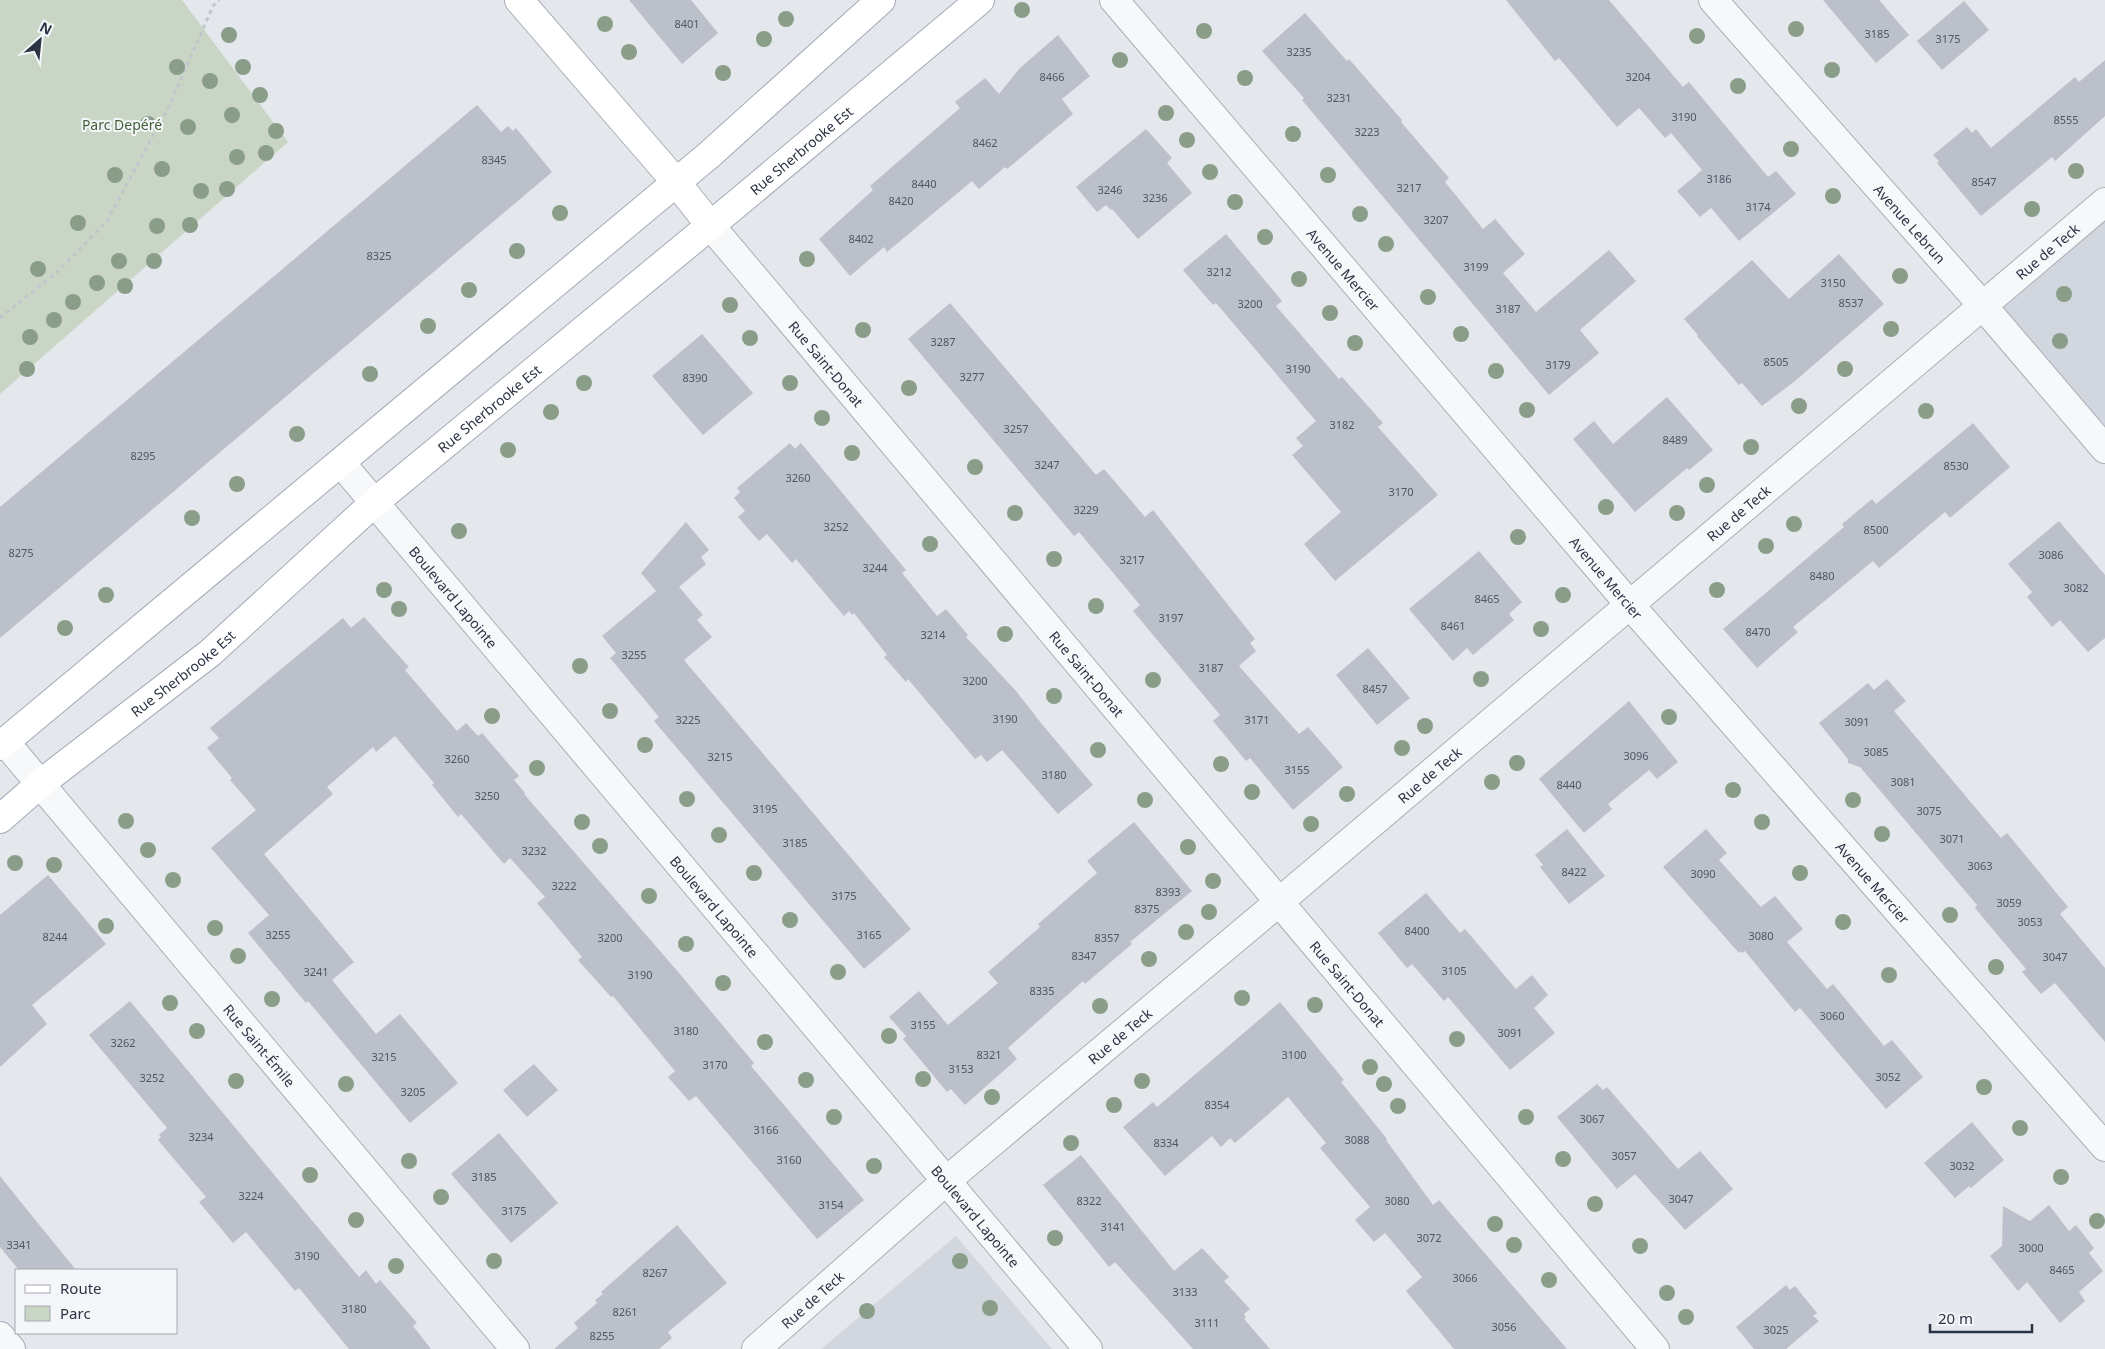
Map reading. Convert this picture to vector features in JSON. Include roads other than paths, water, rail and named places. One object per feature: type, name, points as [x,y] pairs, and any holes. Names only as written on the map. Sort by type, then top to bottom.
[{"type":"main road","name":"Rue Saint-Donat","points":[[519,0],[676,182],[710,225]]},
{"type":"main road","points":[[3,744],[732,136],[881,0]]},
{"type":"main road","name":"Rue Sherbrooke Est","points":[[0,819],[40,784],[210,653],[375,502],[980,0]]},
{"type":"street","name":"Avenue Mercier","points":[[1114,0],[1630,605],[2105,1147]]},
{"type":"street","name":"Avenue Lebrun","points":[[1713,0],[1983,306],[2105,449]]},
{"type":"street","name":"Rue de Teck","points":[[756,1349],[946,1181],[1279,902],[2105,202]]},
{"type":"street","name":"Rue Saint-Donat","points":[[710,225],[1655,1349]]},
{"type":"street","name":"Boulevard Lapointe","points":[[341,463],[1088,1349]]},
{"type":"street","name":"Rue Saint-Émile","points":[[3,744],[40,784],[515,1349]]},
{"type":"park label","name":"Parc Depéré","points":[[122,124]]}]
